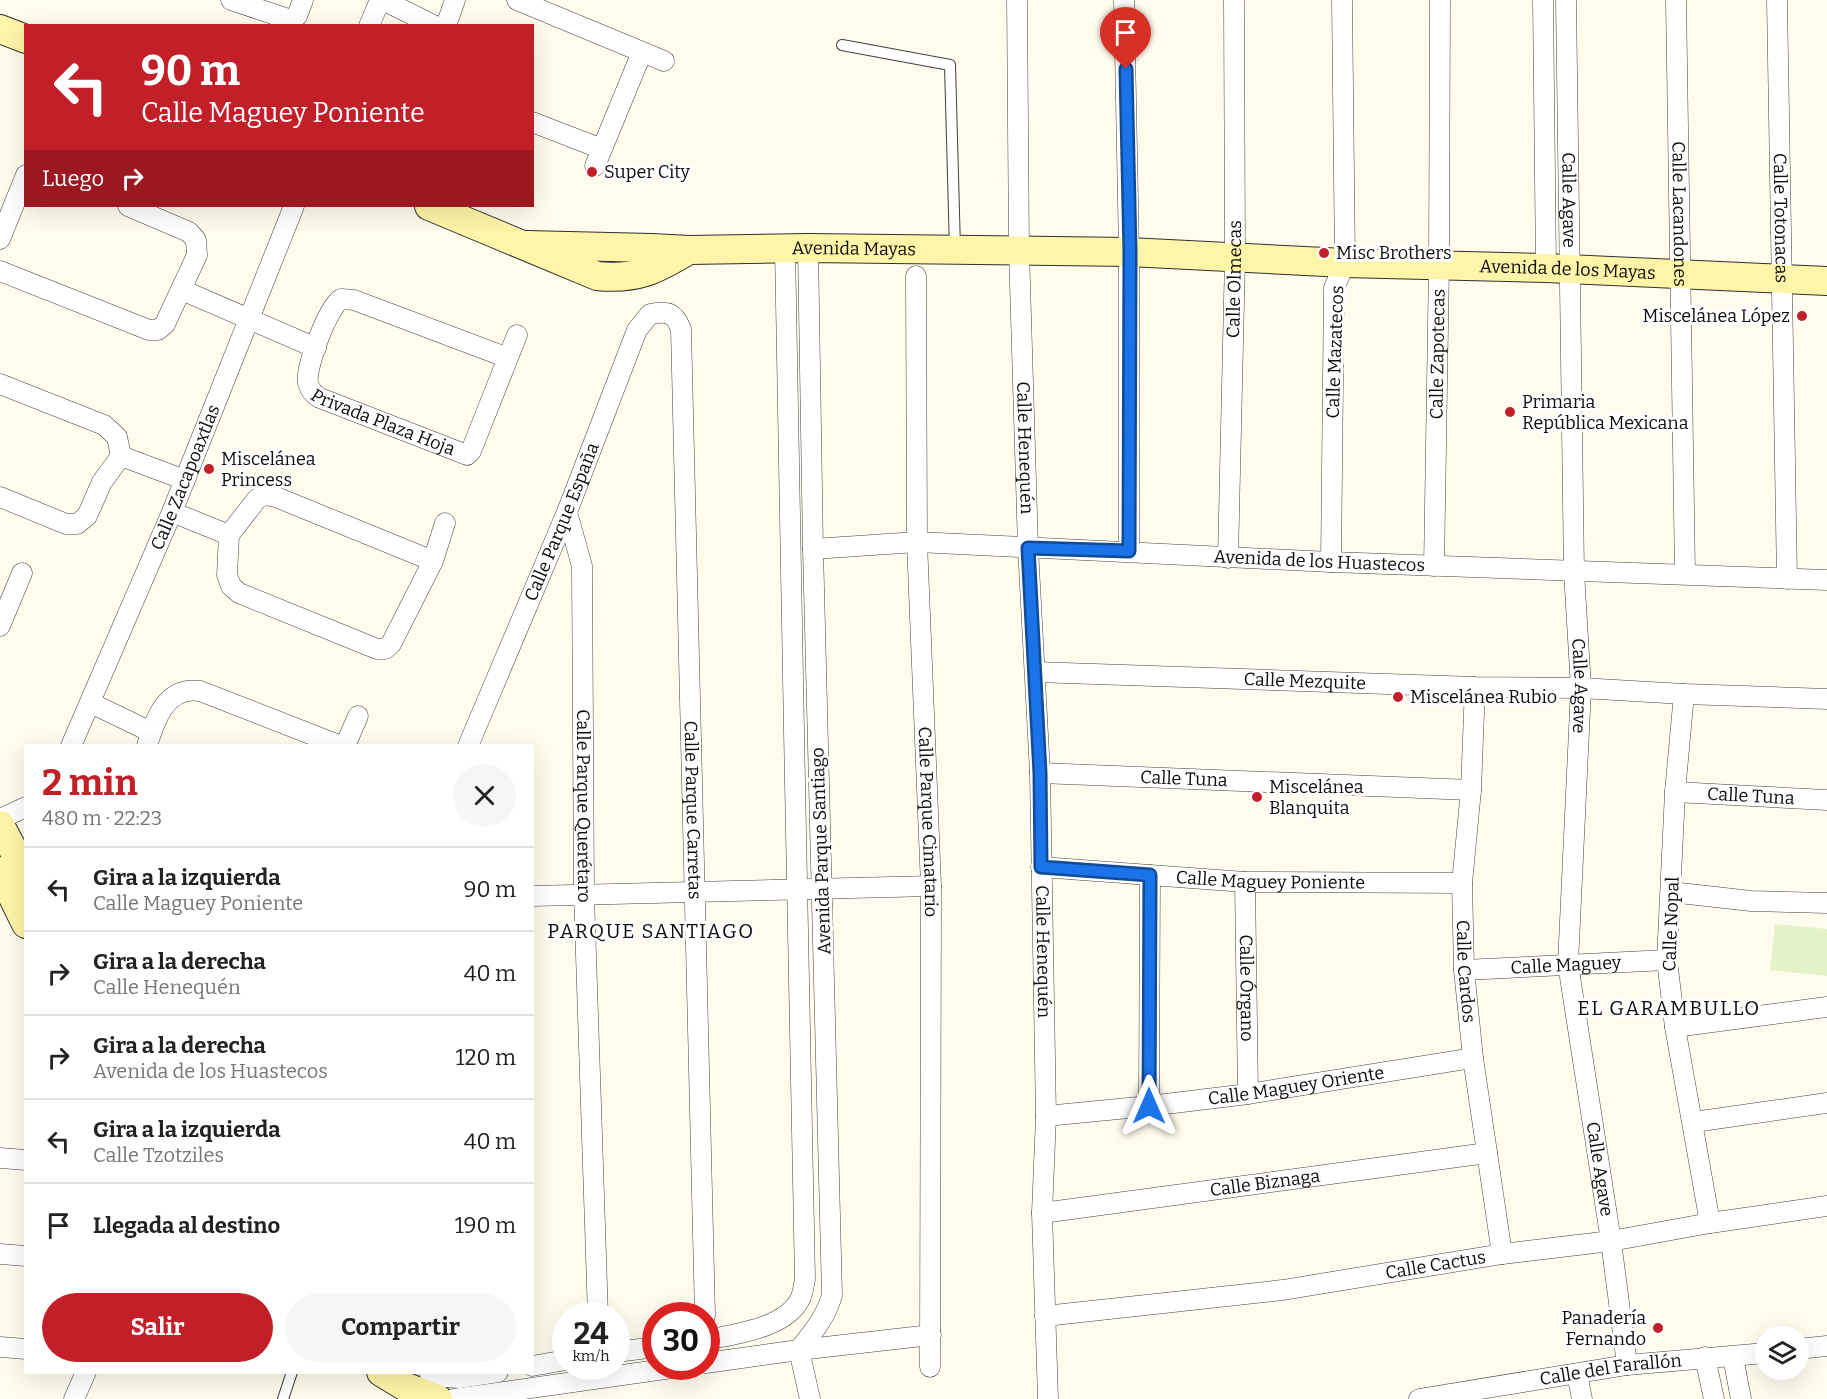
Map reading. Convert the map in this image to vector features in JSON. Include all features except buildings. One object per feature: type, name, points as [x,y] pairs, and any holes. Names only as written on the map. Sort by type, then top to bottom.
[{"type":"street","points":[[231,0],[291,20],[297,16],[303,0]]},
{"type":"street","points":[[370,24],[381,0],[431,24]]},
{"type":"street","points":[[447,24],[455,0]]},
{"type":"street","points":[[517,0],[664,61]]},
{"type":"street","name":"Calle Henequén","points":[[1017,0],[1019,250],[1028,548],[1040,773],[1046,1116],[1042,1213],[1048,1399]]},
{"type":"street","points":[[1124,0],[1130,252],[1129,551]]},
{"type":"street","name":"Calle Olmecas","points":[[1228,558],[1235,258],[1234,0]]},
{"type":"street","name":"Calle Mazatecos","points":[[1331,562],[1334,288],[1345,263],[1342,0]]},
{"type":"street","name":"Calle Zapotecas","points":[[1434,566],[1439,266],[1440,0]]},
{"type":"street","name":"Calle Agave","points":[[1543,0],[1581,688],[1568,964],[1611,1241],[1627,1365]]},
{"type":"street","name":"Calle Agave","points":[[1558,269],[1566,0]]},
{"type":"street","name":"Calle Lacandones","points":[[1676,0],[1685,574]]},
{"type":"street","name":"Calle Totonacas","points":[[1777,0],[1787,579]]},
{"type":"street","points":[[0,28],[24,38]]},
{"type":"street","points":[[534,123],[598,158],[642,52]]},
{"type":"street","points":[[0,239],[24,180]]},
{"type":"street","points":[[0,271],[153,331],[163,328],[197,255],[196,240],[189,232],[130,207]]},
{"type":"street","name":"Calle Zacapoaxtlas","points":[[72,744],[172,512],[294,207]]},
{"type":"street","name":"Avenida Mayas","points":[[432,207],[527,245],[689,250],[796,248],[1019,250]]},
{"type":"street","name":"Avenida Parque Santiago","points":[[796,248],[813,549],[832,1295],[828,1310],[821,1322],[799,1350]]},
{"type":"street","name":"Avenida Parque Santiago","points":[[720,1338],[763,1327],[791,1312],[801,1297],[805,1279],[799,890],[789,538],[796,248]]},
{"type":"street","name":"Avenida de los Mayas","points":[[1019,250],[1130,252],[1345,263],[1558,269],[1827,281]]},
{"type":"street","name":"Calle Parque Cimatario","points":[[916,276],[917,542],[931,886],[930,1367]]},
{"type":"street","points":[[182,290],[316,348]]},
{"type":"street","name":"Privada Plaza Hoja","points":[[508,358],[348,298],[341,299],[334,306],[316,348],[308,379],[311,391],[315,395],[467,455],[471,451],[508,358],[517,335]]},
{"type":"street","name":"Calle Parque España","points":[[476,736],[567,512],[637,330],[650,314],[665,312]]},
{"type":"street","name":"Calle Parque Carretas","points":[[665,312],[676,318],[681,329],[705,1302]]},
{"type":"street","points":[[0,384],[104,425],[117,437],[121,456],[102,482],[87,516],[77,524],[66,524],[0,497]]},
{"type":"street","points":[[121,456],[185,480]]},
{"type":"street","points":[[433,561],[276,497],[264,495],[257,499],[229,535],[227,575],[231,586],[239,593],[381,650],[391,644],[433,561],[445,523]]},
{"type":"street","points":[[172,512],[229,535]]},
{"type":"street","name":"Calle Parque Querétaro","points":[[567,512],[582,566],[584,895],[598,1302]]},
{"type":"street","name":"Avenida de los Huastecos","points":[[813,549],[917,542],[1129,551],[1228,558],[1827,580]]},
{"type":"street","points":[[0,626],[22,573]]},
{"type":"street","name":"Calle Mezquite","points":[[1035,672],[1475,687],[1581,688],[1827,699]]},
{"type":"street","name":"Calle Cardos","points":[[1475,687],[1471,790],[1462,883],[1464,970],[1473,1058],[1502,1254]]},
{"type":"street","points":[[91,703],[149,739],[172,696],[183,691],[200,691],[338,744]]},
{"type":"street","name":"Calle Nopal","points":[[1684,694],[1675,792],[1666,960],[1675,1026],[1694,1122],[1710,1223]]},
{"type":"street","points":[[344,744],[358,716]]},
{"type":"street","name":"Calle Tuna","points":[[1040,773],[1471,790]]},
{"type":"street","name":"Calle Tuna","points":[[1675,792],[1827,800]]},
{"type":"street","points":[[0,819],[24,808]]},
{"type":"street","points":[[0,825],[24,916]]},
{"type":"street","name":"Calle Maguey Poniente","points":[[1041,867],[1245,882],[1462,883]]},
{"type":"street","points":[[1149,1106],[1150,875]]},
{"type":"street","name":"Calle Órgano","points":[[1245,882],[1248,1094]]},
{"type":"street","points":[[534,896],[931,886]]},
{"type":"street","points":[[1671,892],[1751,901],[1827,903]]},
{"type":"street","name":"Calle Maguey","points":[[1464,970],[1666,960]]},
{"type":"street","points":[[1675,1026],[1827,1007]]},
{"type":"street","name":"Calle Maguey Oriente","points":[[1046,1116],[1248,1094],[1473,1058]]},
{"type":"street","points":[[1694,1122],[1827,1103]]},
{"type":"street","name":"Calle Biznaga","points":[[1042,1213],[1487,1153]]},
{"type":"street","points":[[0,1158],[24,1160]]},
{"type":"street","name":"Calle Cactus","points":[[1045,1316],[1283,1290],[1502,1254],[1611,1241],[1710,1223],[1827,1206]]},
{"type":"street","points":[[0,1254],[24,1256]]},
{"type":"street","points":[[720,1362],[799,1350],[931,1335]]},
{"type":"street","points":[[1809,1348],[1827,1346]]},
{"type":"street","points":[[0,1347],[24,1349]]},
{"type":"street","points":[[799,1350],[810,1399]]},
{"type":"street","name":"Calle del Farallón","points":[[1419,1399],[1445,1397],[1627,1365],[1755,1354]]},
{"type":"street","points":[[1733,1357],[1741,1399]]},
{"type":"street","points":[[1705,1358],[1714,1399]]},
{"type":"street","points":[[534,1366],[552,1362]]},
{"type":"street","points":[[454,1399],[642,1372]]},
{"type":"street","points":[[74,1399],[86,1374]]},
{"type":"street","points":[[384,1374],[404,1386],[433,1387],[459,1378],[485,1374]]},
{"type":"street","points":[[1577,1374],[1582,1399]]},
{"type":"lane","points":[[842,45],[950,66],[955,249]]},
{"type":"lane","points":[[283,1399],[291,1374]]},
{"type":"green space","points":[[1775,924],[1827,929],[1827,976],[1770,970]]},
{"type":"place","name":"Super City","points":[[592,172]]},
{"type":"place","name":"Misc Brothers","points":[[1324,253]]},
{"type":"place","name":"Miscelánea López","points":[[1802,316]]},
{"type":"place","name":"Primaria República Mexicana","points":[[1510,412]]},
{"type":"place","name":"Miscelánea Princess","points":[[209,469]]},
{"type":"place","name":"Miscelánea Rubio","points":[[1398,697]]},
{"type":"place","name":"Miscelánea Blanquita","points":[[1257,797]]},
{"type":"place","name":"Panadería Fernando","points":[[1658,1328]]},
{"type":"district","name":"PARQUE SANTIAGO","points":[[651,931]]},
{"type":"district","name":"EL GARAMBULLO","points":[[1669,1008]]},
{"type":"route","points":[[1126,69],[1130,252],[1129,551],[1028,548],[1040,773],[1041,867],[1150,875],[1149,1106]]}]
